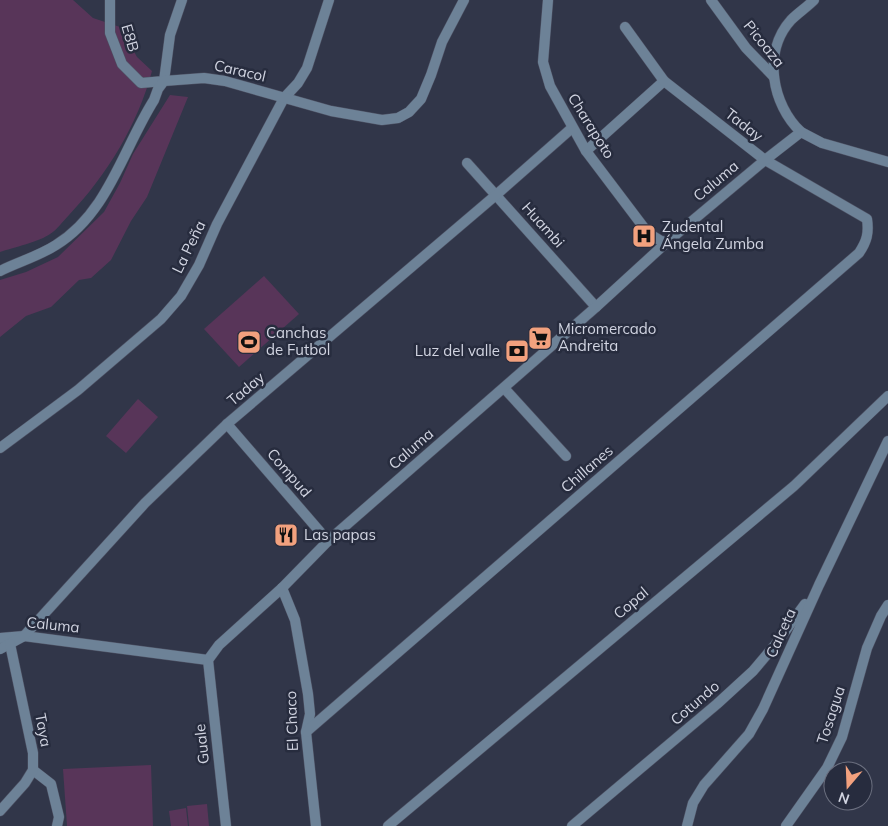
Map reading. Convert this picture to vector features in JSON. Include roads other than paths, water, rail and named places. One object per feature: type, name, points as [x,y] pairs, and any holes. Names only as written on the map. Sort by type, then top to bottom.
[{"type":"street","name":"E8B","points":[[110,0],[110,32],[122,64],[142,83],[164,82]]},
{"type":"street","points":[[0,271],[55,246],[83,222],[104,194],[158,89],[164,82],[170,35],[182,0]]},
{"type":"street","name":"La Peña","points":[[0,448],[86,384],[161,319],[181,296],[199,265],[217,224],[284,98],[298,83],[307,68],[329,0]]},
{"type":"street","name":"Caracol","points":[[164,82],[204,78],[232,82],[331,111],[382,120],[398,118],[414,107],[420,99],[431,75],[442,42],[464,0]]},
{"type":"street","name":"Charapoto","points":[[548,0],[543,62],[550,86],[586,151],[648,233],[661,241],[667,242]]},
{"type":"street","name":"Picoaza","points":[[711,0],[746,48],[774,77],[777,95],[786,115],[801,132],[822,142],[888,162]]},
{"type":"street","points":[[774,77],[776,52],[781,37],[790,21],[814,0]]},
{"type":"street","name":"Taday","points":[[625,28],[664,81],[765,160],[867,219]]},
{"type":"street","points":[[586,151],[664,81]]},
{"type":"street","name":"Taday","points":[[0,649],[24,636],[145,503],[228,424],[572,128]]},
{"type":"street","name":"Caluma","points":[[0,638],[24,636],[208,660],[220,645],[282,588],[328,541],[596,307],[667,242],[801,132]]},
{"type":"street","name":"Huambi","points":[[467,163],[596,307]]},
{"type":"street","name":"Chillanes","points":[[306,732],[859,253],[868,238],[867,219]]},
{"type":"street","points":[[504,388],[566,456]]},
{"type":"street","name":"Copal","points":[[388,826],[794,486],[888,396]]},
{"type":"street","name":"Compud","points":[[228,424],[328,541]]},
{"type":"street","name":"Calceta","points":[[687,826],[693,803],[704,785],[749,734],[763,709],[819,585],[888,441]]},
{"type":"street","name":"Cotundo","points":[[572,826],[717,704],[753,671],[775,646],[819,585]]},
{"type":"street","name":"El Chaco","points":[[282,588],[295,620],[308,694],[310,714],[306,732],[316,826]]},
{"type":"street","name":"Tosagua","points":[[786,826],[827,768],[842,737],[867,648],[888,605]]},
{"type":"street","name":"Taya","points":[[0,811],[25,783],[33,770],[33,753],[10,644]]},
{"type":"street","name":"Guale","points":[[208,660],[226,826]]},
{"type":"street","points":[[33,770],[51,784],[58,817],[57,826]]},
{"type":"place","name":"Zudental Ángela Zumba","points":[[644,236]]},
{"type":"place","name":"Micromercado Andreita","points":[[540,338]]},
{"type":"place","name":"Canchas de Futbol","points":[[249,342]]},
{"type":"place","name":"Luz del valle","points":[[517,351]]},
{"type":"place","name":"Las papas","points":[[286,535]]}]
